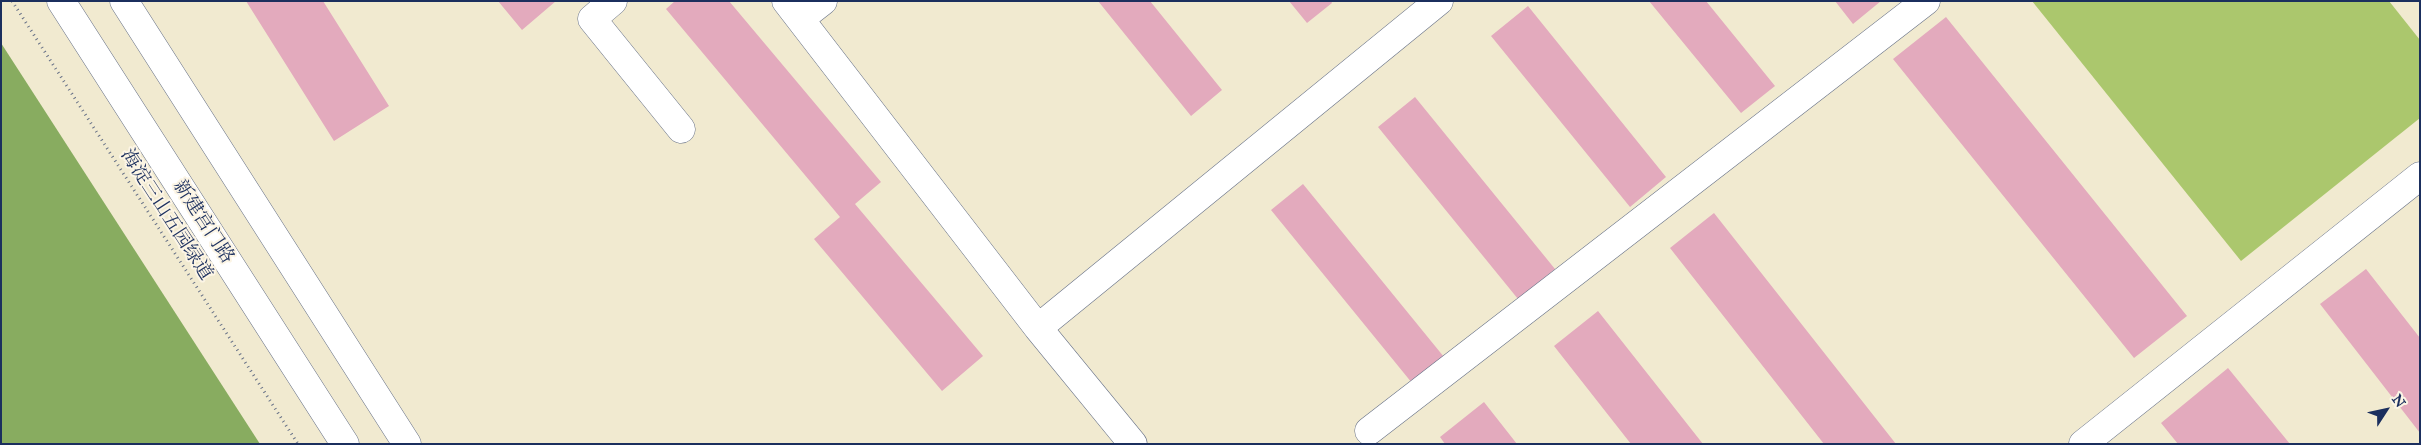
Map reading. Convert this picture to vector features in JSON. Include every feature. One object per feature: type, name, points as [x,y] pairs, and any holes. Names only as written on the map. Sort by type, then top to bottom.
[{"type":"street","name":"新建宫门路","points":[[61,1],[345,444]]},
{"type":"street","points":[[124,1],[407,444]]},
{"type":"street","points":[[613,1],[592,19],[681,129]]},
{"type":"street","points":[[823,1],[793,10],[1038,328],[1133,444]]},
{"type":"street","points":[[1038,328],[1439,1]]},
{"type":"street","points":[[1369,431],[1926,1]]},
{"type":"street","points":[[2083,444],[2420,176]]},
{"type":"path","name":"海淀三山五园绿道","points":[[12,1],[298,444]]},
{"type":"green space","points":[[2032,1],[2389,1],[2420,40],[2420,118],[2241,261]]},
{"type":"green space","points":[[1,43],[260,444],[1,444]]},
{"type":"building","points":[[246,1],[323,1],[389,106],[334,141]]},
{"type":"building","points":[[498,1],[556,1],[522,30]]},
{"type":"building","points":[[675,1],[729,1],[881,182],[855,204],[983,356],[942,391],[814,239],[840,217],[666,9]]},
{"type":"building","points":[[1098,1],[1150,1],[1222,90],[1191,116]]},
{"type":"building","points":[[1289,1],[1331,1],[1332,3],[1307,23]]},
{"type":"building","points":[[1649,1],[1706,1],[1775,86],[1741,113]]},
{"type":"building","points":[[1835,1],[1881,1],[1853,24]]},
{"type":"building","points":[[1528,6],[1666,177],[1630,207],[1491,36]]},
{"type":"building","points":[[1946,17],[2187,316],[2134,358],[1893,59]]},
{"type":"building","points":[[1415,97],[1555,269],[1518,299],[1378,127]]},
{"type":"building","points":[[1303,184],[1444,357],[1412,383],[1271,210]]},
{"type":"building","points":[[1714,213],[1896,444],[1824,444],[1670,248]]},
{"type":"building","points":[[2366,269],[2420,338],[2420,433],[2320,304]]},
{"type":"building","points":[[1598,311],[1703,444],[1631,444],[1554,346]]},
{"type":"building","points":[[2228,368],[2290,444],[2178,444],[2161,423]]},
{"type":"building","points":[[1484,402],[1517,444],[1445,444],[1440,437]]}]
